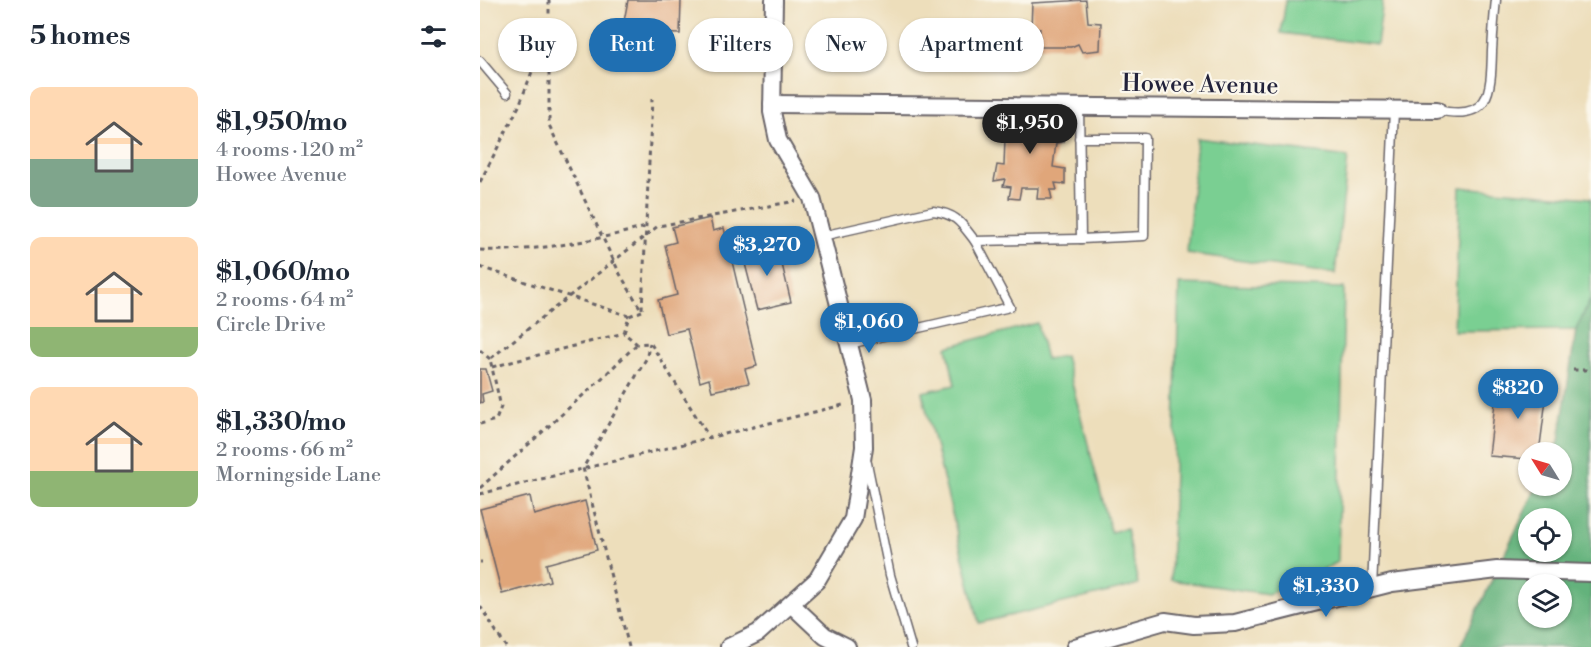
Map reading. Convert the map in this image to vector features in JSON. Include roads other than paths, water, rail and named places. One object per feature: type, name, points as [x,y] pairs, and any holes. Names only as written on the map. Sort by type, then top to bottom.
[{"type":"street","points":[[729,647],[758,633],[817,580],[853,519],[864,447],[863,400],[812,198],[778,140],[772,104],[774,0]]},
{"type":"street","name":"Howee Avenue","points":[[772,104],[1437,110]]},
{"type":"street","points":[[1075,647],[1165,621],[1194,625],[1235,623],[1254,616],[1392,583],[1497,570],[1591,573]]},
{"type":"street","points":[[791,604],[825,636],[847,647]]},
{"type":"lane","name":"Howee Avenue","points":[[1437,110],[1450,113],[1479,108],[1489,96],[1496,0]]},
{"type":"lane","points":[[480,61],[507,93]]},
{"type":"lane","points":[[1078,106],[1081,239]]},
{"type":"lane","points":[[1372,588],[1394,161],[1394,110]]},
{"type":"lane","points":[[975,241],[1144,236],[1145,138],[1079,138]]},
{"type":"lane","points":[[822,236],[933,211],[948,213],[962,224],[975,241],[1010,307],[849,344]]},
{"type":"lane","points":[[864,447],[888,564],[911,647]]}]
